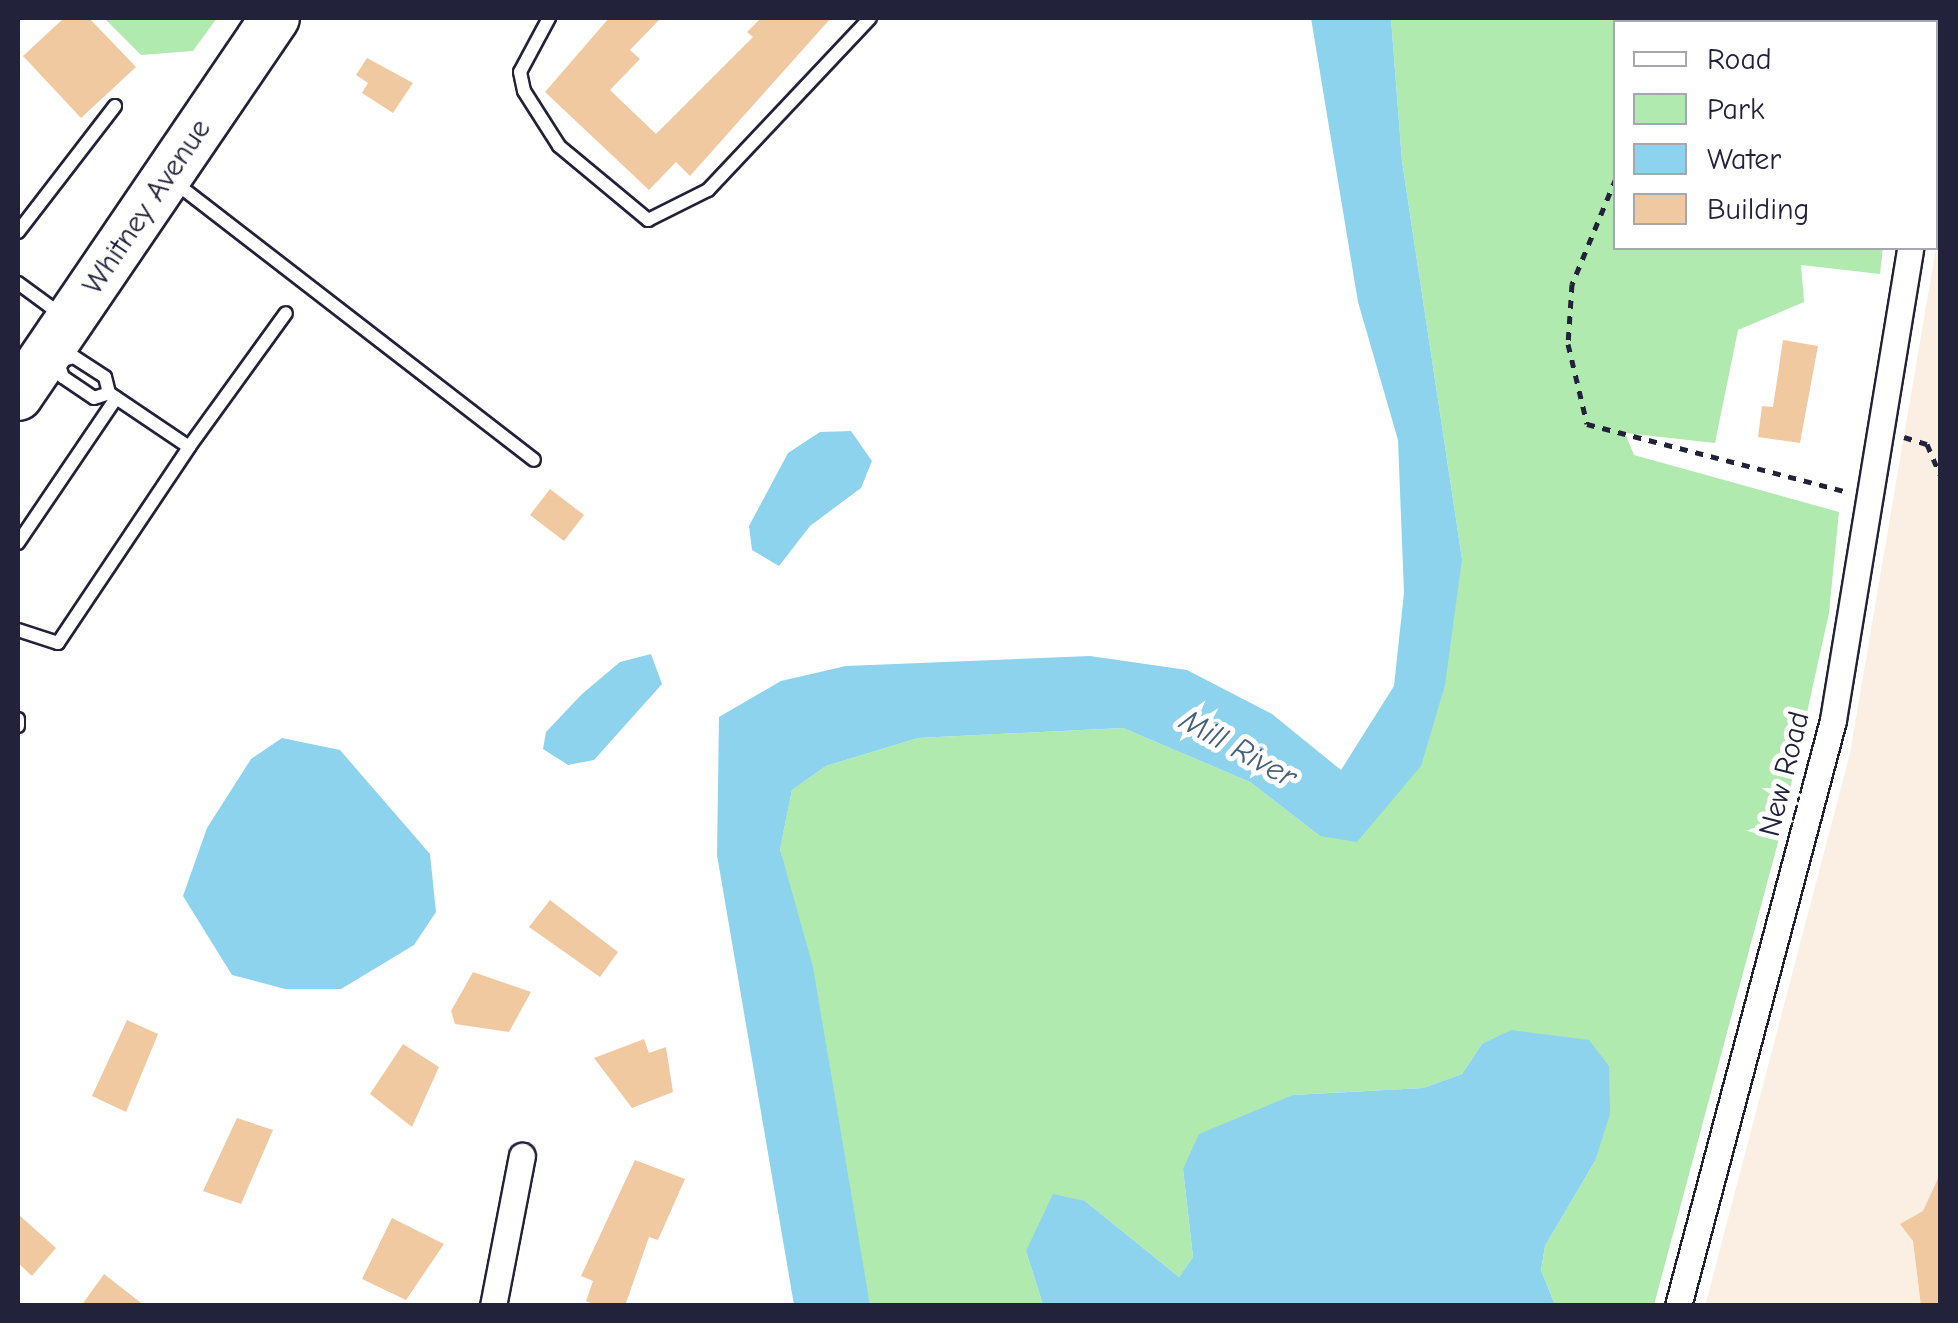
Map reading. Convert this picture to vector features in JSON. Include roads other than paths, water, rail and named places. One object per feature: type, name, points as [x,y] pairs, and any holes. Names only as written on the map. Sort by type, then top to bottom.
[{"type":"highway","name":"Whitney Avenue","points":[[39,365],[275,18]]},
{"type":"street","name":"New Road","points":[[1678,1306],[1833,720],[1910,250]]},
{"type":"street","points":[[492,1306],[522,1156]]},
{"type":"lane","points":[[549,18],[520,72],[524,91],[558,146],[648,220],[708,190],[870,18]]},
{"type":"lane","points":[[18,232],[115,106]]},
{"type":"lane","points":[[167,176],[534,460]]},
{"type":"lane","points":[[18,283],[39,365],[94,398],[113,396]]},
{"type":"lane","points":[[18,630],[58,643],[189,447],[286,313]]},
{"type":"lane","points":[[39,365],[74,356],[104,377],[113,396],[189,447]]},
{"type":"lane","points":[[18,543],[90,447],[113,396]]},
{"type":"lane","points":[[144,483],[158,492]]},
{"type":"lane","points":[[119,519],[134,528]]},
{"type":"water","name":"Mill River","points":[[1311,18],[1391,18],[1402,161],[1462,559],[1445,685],[1421,766],[1357,842],[1320,836],[1250,782],[1123,728],[918,738],[826,766],[792,790],[780,849],[813,967],[870,1305],[794,1305],[717,855],[719,717],[781,681],[846,666],[1090,656],[1187,670],[1272,714],[1341,770],[1394,686],[1404,593],[1398,440],[1358,302]]},
{"type":"water","points":[[851,431],[872,461],[861,488],[810,526],[779,566],[752,550],[749,526],[788,453],[820,432]]},
{"type":"water","points":[[651,654],[662,684],[594,760],[568,765],[543,749],[546,732],[582,694],[620,662]]},
{"type":"water","points":[[282,738],[340,750],[430,854],[436,912],[414,945],[341,989],[285,989],[232,975],[183,896],[207,828],[251,759]]},
{"type":"water","points":[[1511,1030],[1589,1040],[1609,1066],[1610,1114],[1595,1161],[1545,1246],[1541,1270],[1555,1305],[1043,1305],[1026,1251],[1053,1194],[1085,1201],[1179,1277],[1193,1257],[1183,1169],[1199,1134],[1293,1095],[1423,1088],[1462,1074],[1482,1044]]}]
